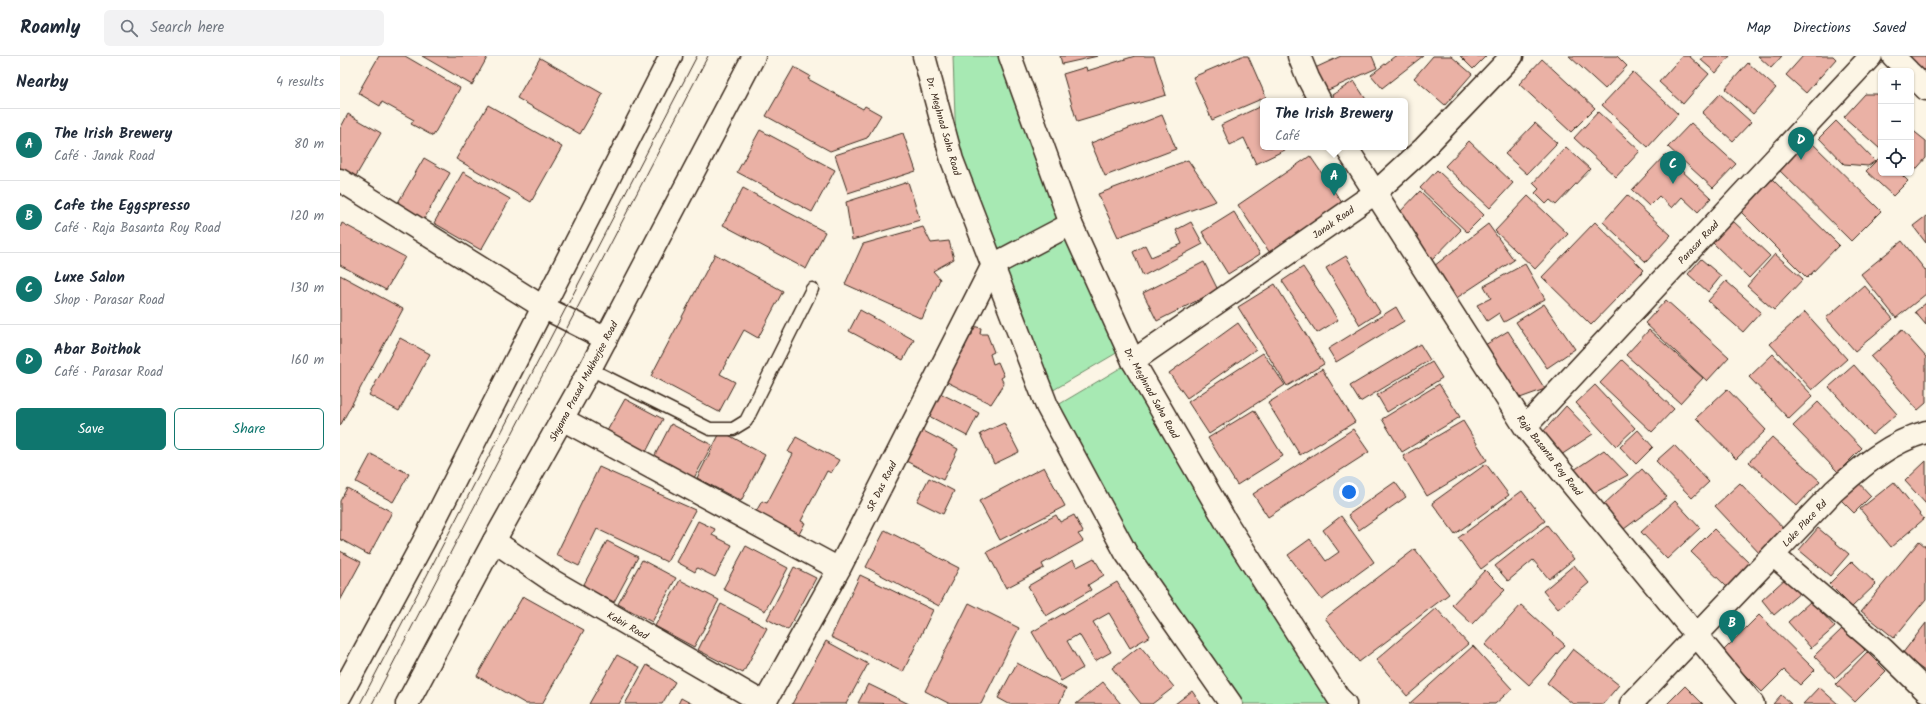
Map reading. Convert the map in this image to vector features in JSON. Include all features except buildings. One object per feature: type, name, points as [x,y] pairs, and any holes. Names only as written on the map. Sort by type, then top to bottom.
[{"type":"street","points":[[340,696],[424,541],[671,56]]},
{"type":"street","name":"Shyama Prasad Mukherjee Road","points":[[407,704],[494,541],[590,369],[754,56]]},
{"type":"street","name":"Dr. Meghnad Saha Road","points":[[924,56],[952,160],[1047,406],[1126,552],[1231,704]]},
{"type":"street","name":"Dr. Meghnad Saha Road","points":[[1010,56],[1071,224],[1133,361],[1229,527],[1338,697],[1344,704]]},
{"type":"street","points":[[1299,56],[1318,98]]},
{"type":"street","name":"Janak Road","points":[[1133,361],[1375,193],[1424,148],[1512,56]]},
{"type":"street","name":"Parasar Road","points":[[1525,427],[1871,56]]},
{"type":"street","points":[[1893,56],[1905,68]]},
{"type":"street","points":[[1914,77],[1926,89]]},
{"type":"street","name":"Raja Basanta Roy Road","points":[[1348,150],[1525,427],[1753,704]]},
{"type":"street","points":[[340,180],[543,307],[606,339]]},
{"type":"street","points":[[993,265],[1071,224]]},
{"type":"street","name":"SR Das Road","points":[[765,704],[839,569],[993,265]]},
{"type":"street","points":[[562,419],[839,569]]},
{"type":"street","name":"Lake Place Rd","points":[[1631,704],[1834,491],[1862,467],[1892,446],[1912,436],[1926,432]]},
{"type":"street","name":"Kabir Road","points":[[494,541],[551,580],[765,704]]},
{"type":"street","points":[[1774,555],[1883,649],[1926,691]]},
{"type":"street","points":[[1920,704],[1926,698]]},
{"type":"lane","points":[[590,369],[710,429],[733,430],[746,421],[812,289]]},
{"type":"green space","points":[[953,56],[1001,56],[1125,348],[1050,392],[956,148]]},
{"type":"green space","points":[[1132,361],[1338,704],[1238,704],[1131,548],[1058,405]]},
{"type":"tram line","points":[[360,704],[697,56]]},
{"type":"tram line","points":[[372,704],[708,56]]},
{"type":"place","name":"Abar Boithok","points":[[1801,160]]},
{"type":"place","name":"Luxe Salon","points":[[1673,184]]},
{"type":"place","name":"The Irish Brewery","points":[[1334,196]]},
{"type":"place","name":"Cafe the Eggspresso","points":[[1732,643]]}]
